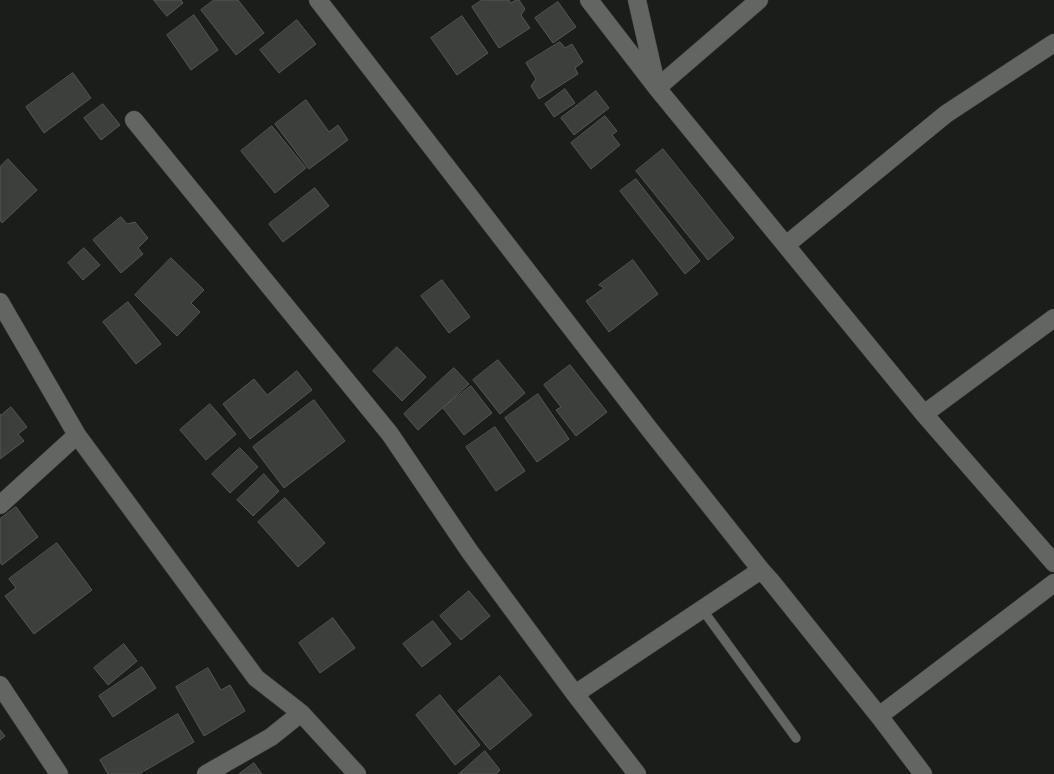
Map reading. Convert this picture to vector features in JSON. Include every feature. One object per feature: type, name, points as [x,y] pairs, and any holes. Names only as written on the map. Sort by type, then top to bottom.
[{"type":"street","points":[[318,0],[645,424],[879,716],[923,774]]},
{"type":"street","points":[[589,0],[657,88],[924,414],[1054,563]]},
{"type":"street","points":[[637,0],[657,88]]},
{"type":"street","points":[[657,88],[758,0]]},
{"type":"street","points":[[786,245],[946,114],[1054,43]]},
{"type":"street","points":[[134,120],[390,434],[470,552],[575,694],[637,774]]},
{"type":"street","points":[[0,302],[77,435],[256,678],[301,713],[357,774]]},
{"type":"street","points":[[924,414],[1054,318]]},
{"type":"street","points":[[0,505],[77,435]]},
{"type":"street","points":[[575,694],[761,570]]},
{"type":"street","points":[[879,716],[1054,583]]},
{"type":"street","points":[[0,685],[59,774]]},
{"type":"street","points":[[206,774],[271,738],[301,713]]},
{"type":"lane","points":[[702,609],[796,738]]},
{"type":"building","points":[[154,0],[181,0],[183,3],[167,16]]},
{"type":"building","points":[[214,0],[238,0],[264,33],[236,55],[201,10]]},
{"type":"building","points":[[482,0],[509,0],[511,3],[519,0],[525,9],[521,15],[530,28],[499,48],[472,7]]},
{"type":"building","points":[[558,2],[576,27],[553,43],[535,18]]},
{"type":"building","points":[[194,15],[218,50],[191,70],[167,35]]},
{"type":"building","points":[[462,16],[488,53],[457,75],[431,38]]},
{"type":"building","points":[[297,20],[316,44],[279,73],[260,50]]},
{"type":"building","points":[[560,42],[565,48],[572,44],[583,62],[575,68],[578,74],[539,99],[531,86],[536,79],[526,63]]},
{"type":"building","points":[[73,73],[91,98],[44,133],[26,107]]},
{"type":"building","points":[[565,89],[575,103],[554,117],[545,104]]},
{"type":"building","points":[[596,91],[609,108],[574,135],[561,118]]},
{"type":"building","points":[[306,100],[329,132],[338,125],[348,140],[309,169],[275,124]]},
{"type":"building","points":[[103,104],[120,125],[101,140],[84,118]]},
{"type":"building","points":[[605,116],[617,131],[612,135],[620,145],[591,169],[571,143]]},
{"type":"building","points":[[272,126],[306,168],[275,193],[241,151]]},
{"type":"building","points":[[663,149],[734,238],[708,260],[636,171]]},
{"type":"building","points":[[8,159],[37,190],[2,223],[0,220],[0,167]]},
{"type":"building","points":[[636,179],[700,261],[685,274],[620,191]]},
{"type":"building","points":[[315,188],[329,206],[283,242],[269,224]]},
{"type":"building","points":[[121,217],[127,224],[135,222],[148,238],[138,248],[143,254],[121,273],[93,240]]},
{"type":"building","points":[[84,248],[100,265],[83,280],[68,263]]},
{"type":"building","points":[[171,258],[204,290],[191,303],[200,312],[177,336],[135,295]]},
{"type":"building","points":[[633,260],[658,294],[609,332],[586,301],[604,288],[599,285]]},
{"type":"building","points":[[442,280],[470,317],[449,333],[421,296]]},
{"type":"building","points":[[128,302],[161,344],[136,364],[103,322]]},
{"type":"building","points":[[397,347],[426,377],[402,401],[373,371]]},
{"type":"building","points":[[498,360],[525,393],[500,414],[473,380]]},
{"type":"building","points":[[570,365],[607,412],[576,436],[556,410],[561,407],[544,385]]},
{"type":"building","points":[[454,368],[469,384],[418,430],[404,414]]},
{"type":"building","points":[[297,371],[312,390],[250,439],[223,404],[254,379],[267,395]]},
{"type":"building","points":[[471,386],[492,413],[464,435],[443,408]]},
{"type":"building","points":[[538,394],[569,439],[537,462],[505,418]]},
{"type":"building","points":[[314,400],[345,441],[284,488],[253,447]]},
{"type":"building","points":[[210,404],[236,434],[206,460],[180,430]]},
{"type":"building","points":[[11,407],[27,427],[18,434],[24,441],[0,459],[0,414],[1,415]]},
{"type":"building","points":[[495,427],[525,471],[496,491],[466,447]]},
{"type":"building","points":[[240,448],[258,467],[230,493],[212,474]]},
{"type":"building","points":[[264,474],[279,491],[253,516],[237,500]]},
{"type":"building","points":[[285,498],[325,543],[298,567],[258,522]]},
{"type":"building","points":[[16,507],[38,537],[2,565],[0,562],[0,519]]},
{"type":"building","points":[[57,543],[92,590],[34,634],[5,596],[16,588],[9,579]]},
{"type":"building","points":[[469,591],[490,616],[461,640],[440,616]]},
{"type":"building","points":[[333,618],[355,648],[320,673],[299,643]]},
{"type":"building","points":[[433,621],[451,644],[422,667],[403,644]]},
{"type":"building","points":[[124,644],[137,661],[108,685],[94,668]]},
{"type":"building","points":[[142,667],[156,688],[113,717],[99,696]]},
{"type":"building","points":[[208,668],[221,690],[230,685],[245,711],[204,736],[176,687]]},
{"type":"building","points":[[500,676],[532,715],[490,750],[458,711]]},
{"type":"building","points":[[440,695],[480,745],[455,765],[416,715]]},
{"type":"building","points":[[178,714],[194,742],[139,774],[108,774],[100,760]]},
{"type":"building","points":[[0,730],[5,736],[0,740]]},
{"type":"building","points":[[485,751],[500,770],[496,774],[459,774]]},
{"type":"building","points":[[254,763],[262,774],[239,774]]}]
